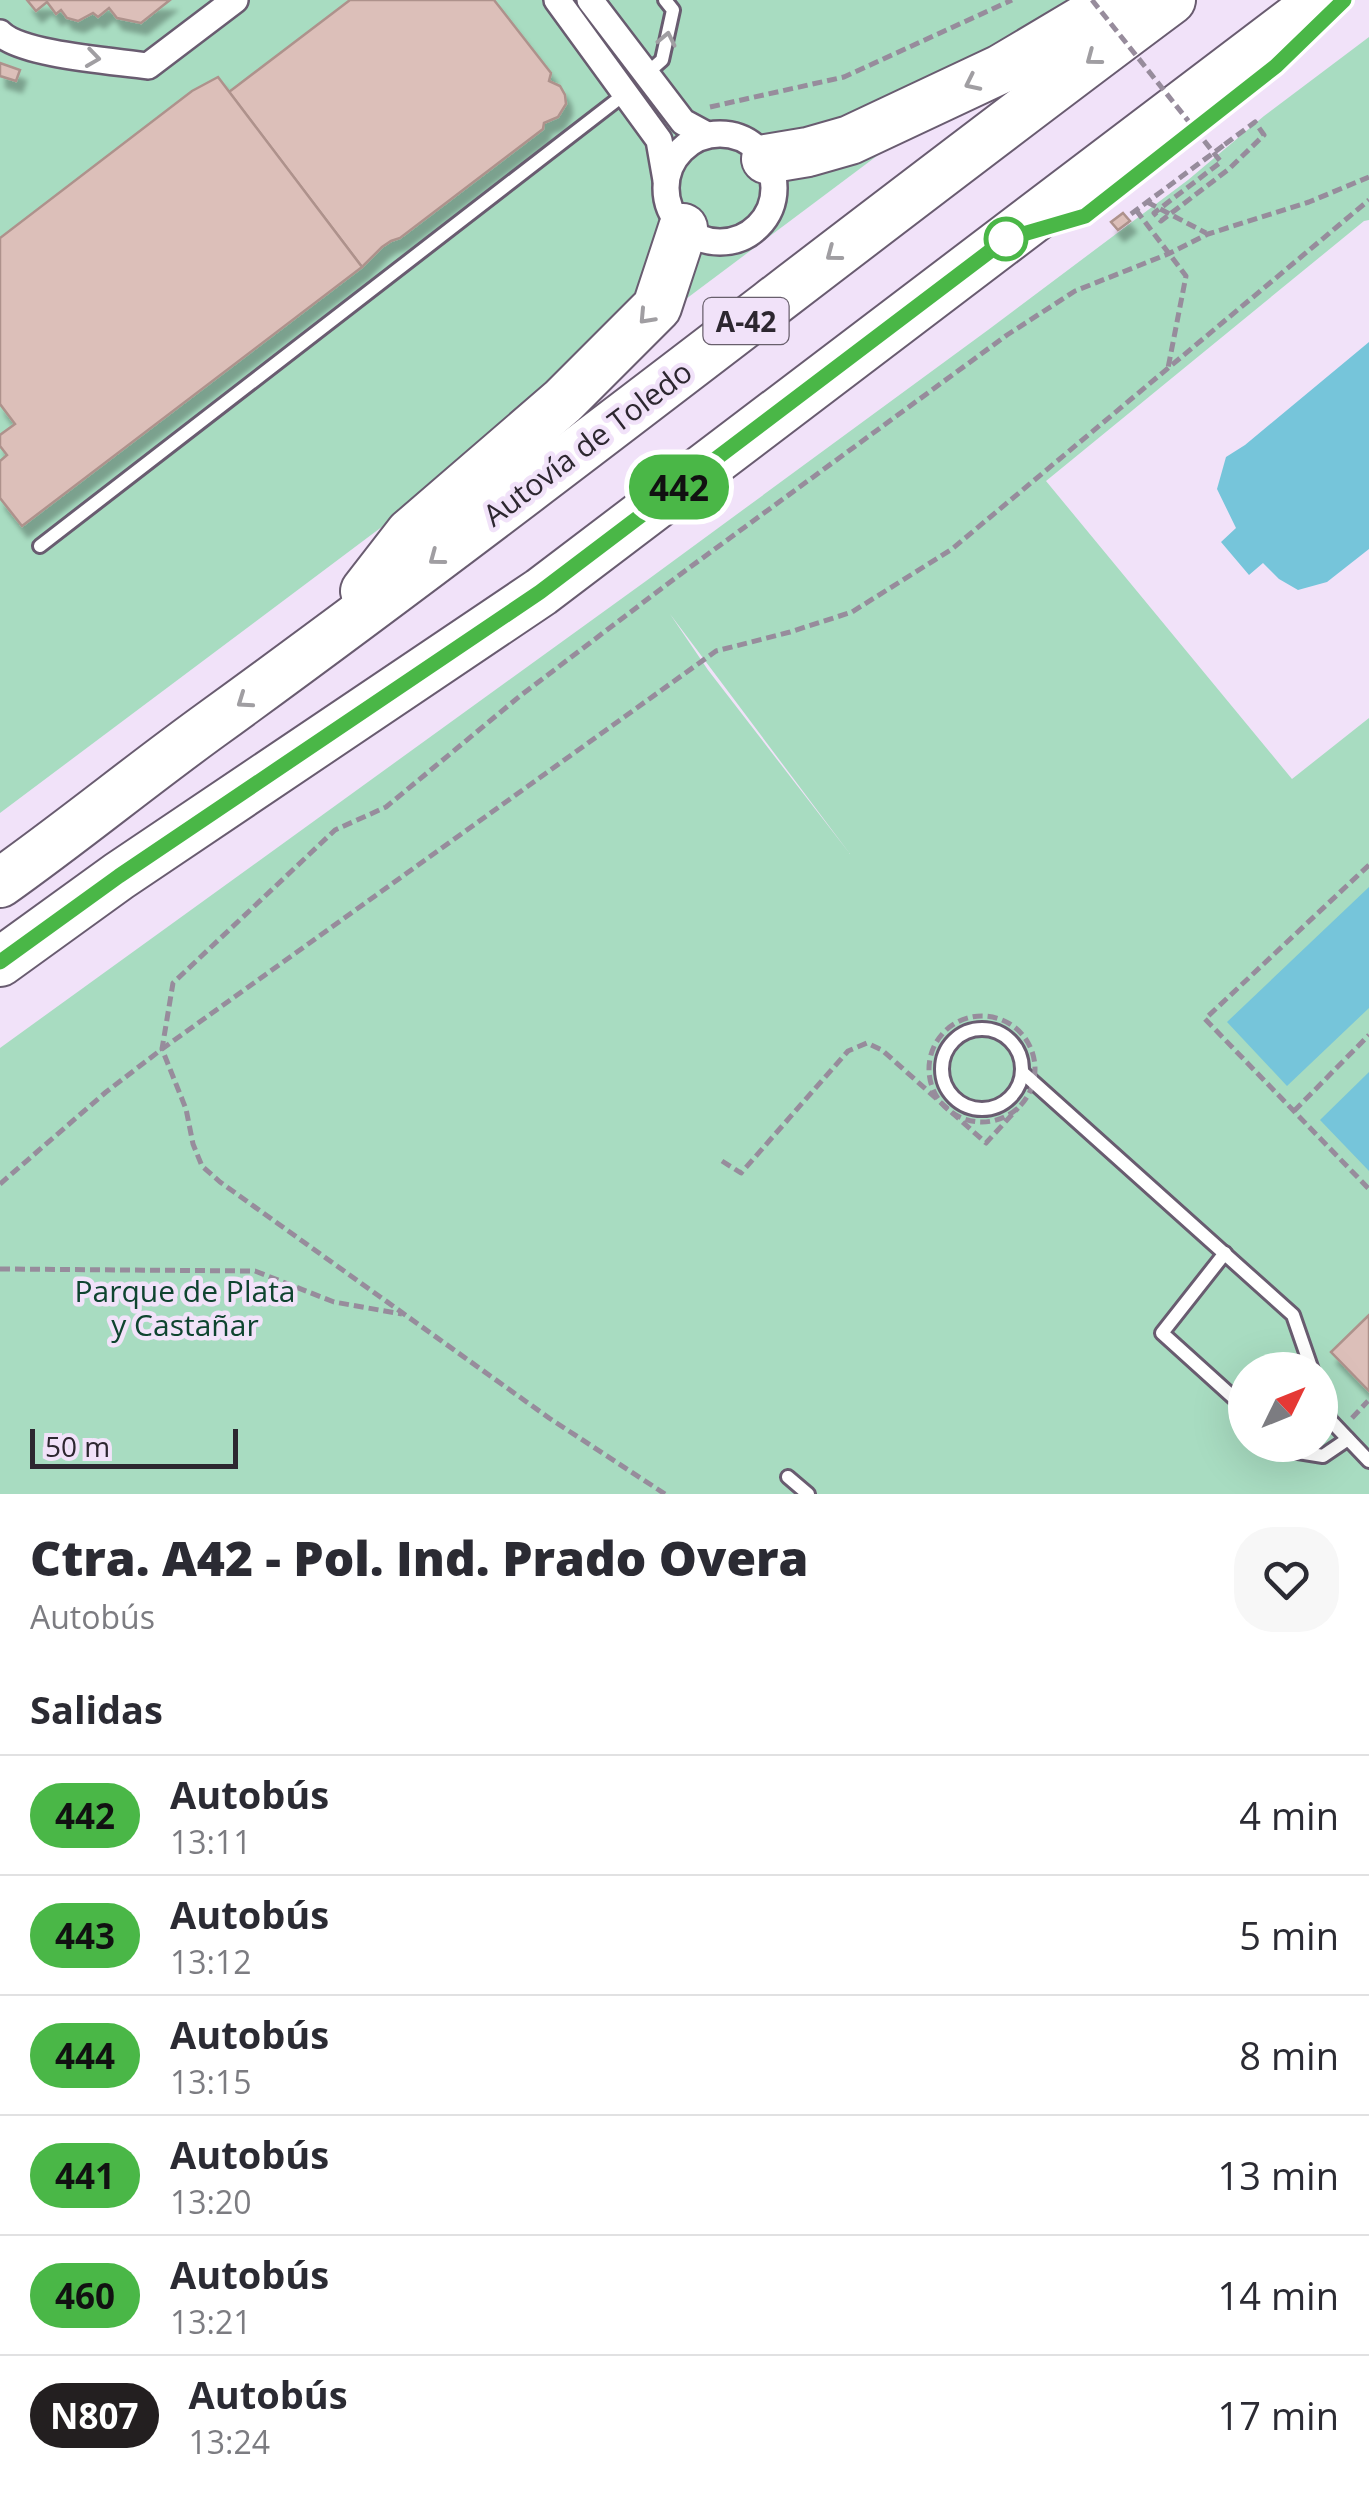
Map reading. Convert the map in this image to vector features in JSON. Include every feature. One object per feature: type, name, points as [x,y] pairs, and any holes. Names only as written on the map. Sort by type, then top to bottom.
[{"type":"highway","points":[[766,159],[808,152],[868,132],[1001,69],[1117,0]]},
{"type":"highway","name":"Autovía de Toledo","points":[[0,883],[324,644],[1171,0]]},
{"type":"highway","points":[[0,962],[119,876],[540,592],[1006,239],[1312,20]]},
{"type":"highway","points":[[324,644],[410,533],[563,401],[657,307],[683,228]]},
{"type":"street","points":[[0,34],[38,50],[148,66],[235,0]]},
{"type":"street","points":[[557,0],[659,140],[666,198],[683,228],[704,240],[728,242],[754,230],[768,213],[775,193],[774,175],[766,159],[752,144],[730,135],[707,136],[690,144],[675,158],[666,180]]},
{"type":"street","points":[[590,0],[683,122],[707,136]]},
{"type":"lane","points":[[646,74],[662,60],[672,10],[664,0]]},
{"type":"lane","points":[[40,546],[626,94]]},
{"type":"lane","points":[[1022,1072],[1010,1099],[989,1109],[977,1109],[966,1106],[949,1091],[944,1081],[943,1058],[964,1032],[987,1028],[1016,1046],[1022,1072],[1293,1315],[1306,1352]]},
{"type":"lane","points":[[1226,1253],[1162,1333],[1228,1393]]},
{"type":"lane","points":[[1338,1428],[1369,1461]]},
{"type":"lane","points":[[1338,1446],[1348,1439]]},
{"type":"lane","points":[[788,1477],[808,1494]]},
{"type":"path","points":[[700,109],[844,78],[1012,0]]},
{"type":"path","points":[[1092,0],[1221,162],[1154,213],[1161,222],[1264,135],[1255,122],[1224,145],[1147,202],[1134,212],[1186,276],[1168,368]]},
{"type":"path","points":[[665,1494],[549,1418],[202,1166],[186,1109],[162,1049],[173,983],[335,830],[386,807],[520,696],[1007,335],[1075,291],[1208,234],[1310,202],[1369,177]]},
{"type":"path","points":[[0,1184],[162,1049],[716,650],[852,612],[952,548],[1369,200]]},
{"type":"path","points":[[1147,202],[1208,234]]},
{"type":"path","points":[[1369,865],[1205,1019],[1369,1189]]},
{"type":"path","points":[[722,1161],[741,1173],[848,1050],[868,1043],[882,1050],[986,1143],[1018,1108],[1028,1096],[1036,1068],[1026,1039],[1016,1028],[1003,1020],[973,1016],[946,1029],[936,1041],[929,1070],[938,1098],[961,1118],[976,1121],[991,1121],[1018,1108]]},
{"type":"path","points":[[1294,1111],[1369,1035]]},
{"type":"path","points":[[0,1269],[255,1272],[334,1302],[404,1315]]},
{"type":"green space","points":[[0,0],[1085,0],[0,813]]},
{"type":"green space","name":"Parque de Plata y Castañar","points":[[1369,37],[1369,220],[1046,481],[1292,779],[1369,718],[1369,1494],[0,1494],[0,1048],[646,581],[1188,180],[1264,116]],"holes":[[[670,614],[850,854],[708,670]]]},
{"type":"water","points":[[1369,342],[1369,549],[1327,582],[1298,590],[1263,563],[1249,575],[1221,542],[1236,528],[1217,489],[1226,457]]},
{"type":"water","points":[[1369,887],[1369,1008],[1287,1086],[1227,1022]]},
{"type":"water","points":[[1369,1072],[1369,1171],[1320,1120]]},
{"type":"building","points":[[27,0],[170,0],[141,23],[117,18],[109,8],[98,17],[93,13],[78,21],[67,18],[61,10],[56,14],[47,2],[36,11]]},
{"type":"building","points":[[350,0],[494,0],[551,73],[549,81],[560,86],[566,104],[558,117],[544,123],[543,129],[400,238],[382,247],[362,267],[229,92]]},
{"type":"building","points":[[0,63],[20,70],[16,81],[0,76]]},
{"type":"building","points":[[218,77],[362,267],[22,526],[0,498],[0,461],[7,455],[0,446],[0,435],[15,424],[0,404],[0,238],[192,91]]},
{"type":"building","points":[[1123,213],[1130,221],[1118,230],[1111,222]]},
{"type":"building","points":[[1369,1315],[1369,1391],[1338,1359],[1338,1352],[1331,1352]]},
{"type":"bus line","name":"442","points":[[0,962],[119,876],[540,592],[1006,239],[1085,216],[1276,66],[1344,0]]}]
